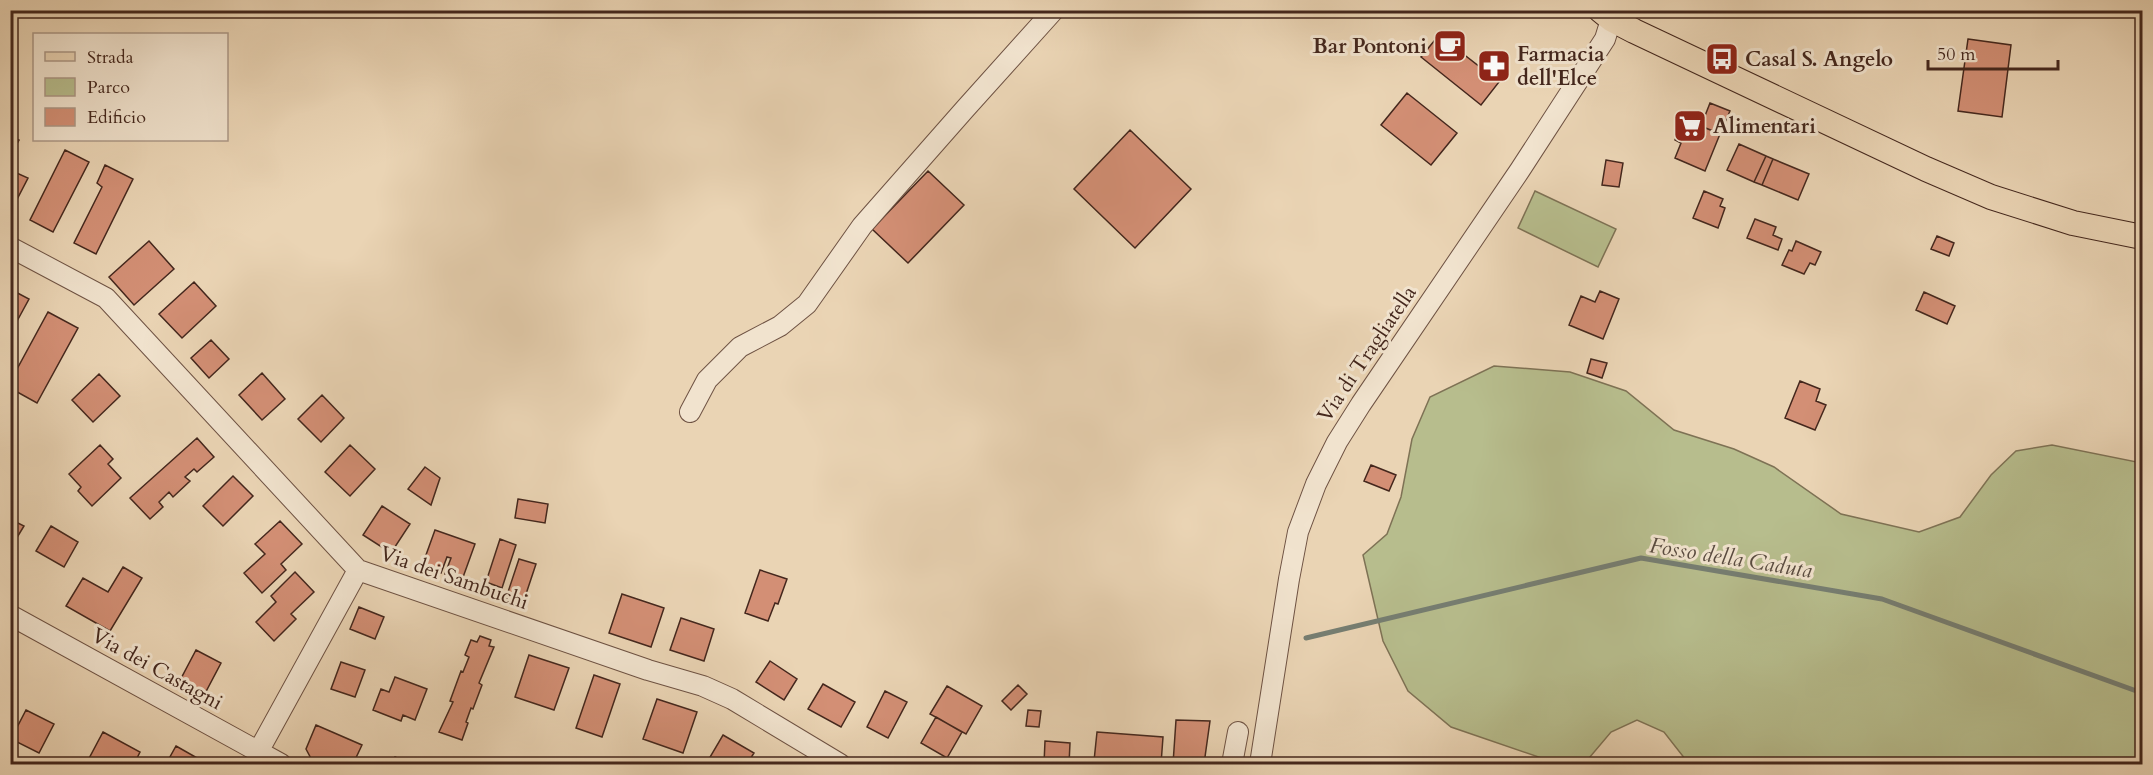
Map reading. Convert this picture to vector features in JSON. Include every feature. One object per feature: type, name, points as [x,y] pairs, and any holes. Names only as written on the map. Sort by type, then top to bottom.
[{"type":"main road","points":[[1608,14],[1926,169],[1991,197],[2065,221],[2142,237]]},
{"type":"street","points":[[690,412],[707,380],[740,348],[780,326],[807,304],[862,226],[1054,10]]},
{"type":"street","name":"Via di Tragliatella","points":[[1260,765],[1298,532],[1316,484],[1337,442],[1361,404],[1527,161],[1605,39],[1608,14]]},
{"type":"street","name":"Via dei Sambuchi","points":[[10,247],[106,298],[358,570],[648,670],[703,686],[732,699],[840,765]]},
{"type":"street","points":[[258,752],[358,570]]},
{"type":"street","name":"Via dei Castagni","points":[[10,615],[281,765]]},
{"type":"street","points":[[1232,765],[1238,732]]},
{"type":"green space","points":[[1535,191],[1616,229],[1598,267],[1518,228]]},
{"type":"green space","points":[[1494,366],[1570,372],[1626,391],[1674,430],[1734,449],[1774,467],[1841,514],[1919,532],[1960,517],[1991,475],[2016,451],[2052,445],[2142,463],[2142,764],[1689,764],[1664,732],[1637,720],[1611,732],[1584,764],[1559,764],[1451,727],[1408,691],[1383,641],[1363,555],[1387,534],[1401,497],[1412,439],[1430,397]]},
{"type":"building","points":[[1439,35],[1499,82],[1481,105],[1421,57]]},
{"type":"building","points":[[1968,39],[2011,45],[2002,117],[1958,111]]},
{"type":"building","points":[[1407,93],[1457,133],[1431,165],[1381,125]]},
{"type":"building","points":[[1710,103],[1730,111],[1720,134],[1701,126]]},
{"type":"building","points":[[1684,119],[1720,134],[1705,171],[1675,158],[1681,143],[1675,140]]},
{"type":"building","points":[[1130,130],[1191,189],[1135,248],[1074,189]]},
{"type":"building","points":[[10,136],[19,140],[10,157]]},
{"type":"building","points":[[1739,144],[1766,156],[1754,182],[1727,170]]},
{"type":"building","points":[[65,150],[89,162],[53,232],[30,220]]},
{"type":"building","points":[[1766,156],[1773,159],[1762,185],[1754,182]]},
{"type":"building","points":[[1773,159],[1809,174],[1798,200],[1762,185]]},
{"type":"building","points":[[1606,160],[1623,163],[1619,187],[1602,185]]},
{"type":"building","points":[[105,165],[133,179],[96,254],[74,243],[102,187],[97,183]]},
{"type":"building","points":[[10,170],[28,178],[12,209],[10,208]]},
{"type":"building","points":[[928,171],[964,205],[908,263],[872,229]]},
{"type":"building","points":[[1704,191],[1723,199],[1720,206],[1725,208],[1718,228],[1693,218]]},
{"type":"building","points":[[1755,219],[1776,227],[1773,235],[1782,239],[1778,250],[1747,238]]},
{"type":"building","points":[[1937,236],[1954,243],[1949,256],[1931,249]]},
{"type":"building","points":[[149,241],[174,269],[134,305],[109,277]]},
{"type":"building","points":[[1796,241],[1821,252],[1815,265],[1810,263],[1804,274],[1782,265]]},
{"type":"building","points":[[194,282],[216,306],[182,338],[159,314]]},
{"type":"building","points":[[10,289],[29,299],[10,334]]},
{"type":"building","points":[[1600,291],[1619,299],[1603,339],[1569,325],[1581,296],[1595,302]]},
{"type":"building","points":[[1924,292],[1955,306],[1947,324],[1916,310]]},
{"type":"building","points":[[48,312],[78,328],[37,403],[10,388],[10,382]]},
{"type":"building","points":[[211,340],[229,359],[209,378],[191,358]]},
{"type":"building","points":[[1591,359],[1607,363],[1602,378],[1587,373]]},
{"type":"building","points":[[262,373],[285,399],[262,420],[239,395]]},
{"type":"building","points":[[99,374],[120,396],[93,422],[72,400]]},
{"type":"building","points":[[1800,381],[1820,389],[1816,401],[1826,405],[1815,430],[1785,418]]},
{"type":"building","points":[[322,395],[344,418],[321,442],[298,419]]},
{"type":"building","points":[[197,438],[214,457],[197,472],[194,469],[185,477],[190,481],[173,497],[169,492],[159,502],[163,507],[150,519],[130,498]]},
{"type":"building","points":[[100,445],[113,459],[108,464],[121,478],[92,506],[78,491],[81,487],[69,474]]},
{"type":"building","points":[[350,445],[375,469],[350,496],[325,472]]},
{"type":"building","points":[[1371,465],[1396,475],[1389,491],[1364,481]]},
{"type":"building","points":[[425,467],[440,478],[431,505],[408,489]]},
{"type":"building","points":[[233,476],[253,496],[223,526],[203,506]]},
{"type":"building","points":[[518,499],[548,504],[545,523],[515,518]]},
{"type":"building","points":[[382,506],[410,524],[391,553],[363,535]]},
{"type":"building","points":[[10,519],[24,526],[10,549]]},
{"type":"building","points":[[280,521],[302,544],[281,564],[286,570],[262,593],[244,573],[265,554],[255,544]]},
{"type":"building","points":[[51,526],[78,542],[64,567],[36,551]]},
{"type":"building","points":[[435,530],[475,544],[462,580],[445,574],[451,558],[447,557],[441,573],[422,566]]},
{"type":"building","points":[[500,539],[516,545],[502,588],[486,582]]},
{"type":"building","points":[[519,559],[536,564],[523,603],[506,598]]},
{"type":"building","points":[[123,567],[142,578],[110,631],[66,606],[83,578],[108,592]]},
{"type":"building","points":[[760,570],[787,579],[778,604],[775,603],[768,621],[745,613]]},
{"type":"building","points":[[295,572],[314,592],[291,614],[296,619],[274,641],[256,622],[276,602],[271,596]]},
{"type":"building","points":[[622,594],[664,608],[651,647],[609,633]]},
{"type":"building","points":[[359,607],[384,617],[375,639],[350,629]]},
{"type":"building","points":[[681,618],[714,629],[704,661],[670,650]]},
{"type":"building","points":[[480,636],[491,640],[489,646],[494,647],[479,683],[482,685],[473,709],[471,708],[462,740],[439,732],[453,702],[450,701],[461,671],[463,672],[469,657],[465,655],[471,640],[477,642]]},
{"type":"building","points":[[196,650],[221,663],[201,701],[176,688]]},
{"type":"building","points":[[529,655],[569,668],[554,710],[515,697]]},
{"type":"building","points":[[770,661],[797,679],[784,700],[756,682]]},
{"type":"building","points":[[341,662],[365,670],[355,697],[331,689]]},
{"type":"building","points":[[594,675],[620,684],[602,737],[576,728]]},
{"type":"building","points":[[395,677],[427,689],[415,720],[403,715],[401,721],[373,710],[381,689],[389,692]]},
{"type":"building","points":[[823,684],[855,702],[841,727],[808,709]]},
{"type":"building","points":[[1018,685],[1027,694],[1011,710],[1002,701]]},
{"type":"building","points":[[947,686],[982,706],[966,734],[930,714]]},
{"type":"building","points":[[885,691],[907,702],[888,738],[867,727]]},
{"type":"building","points":[[657,699],[697,712],[683,753],[643,739]]},
{"type":"building","points":[[26,710],[54,724],[39,753],[11,739]]},
{"type":"building","points":[[1028,710],[1041,711],[1039,727],[1026,726]]},
{"type":"building","points":[[936,717],[962,732],[947,758],[921,743]]},
{"type":"building","points":[[1176,720],[1210,721],[1204,764],[1173,764]]},
{"type":"building","points":[[316,725],[362,745],[353,764],[314,764],[306,749]]},
{"type":"building","points":[[103,732],[140,752],[134,764],[86,764]]},
{"type":"building","points":[[1097,732],[1163,737],[1161,764],[1094,761]]},
{"type":"building","points":[[723,735],[754,753],[747,764],[706,764]]},
{"type":"building","points":[[1045,741],[1070,743],[1069,764],[1044,764]]},
{"type":"building","points":[[176,746],[199,759],[196,764],[166,764]]},
{"type":"building","points":[[395,757],[412,764],[392,764]]},
{"type":"waterway","name":"Fosso della Caduta","points":[[1306,638],[1641,558],[1882,599],[2142,693]]},
{"type":"place","name":"Bar Pontoni","points":[[1450,46]]},
{"type":"place","name":"Casal S. Angelo","points":[[1722,59]]},
{"type":"place","name":"Farmacia dell'Elce","points":[[1494,66]]},
{"type":"place","name":"Alimentari","points":[[1690,126]]}]
